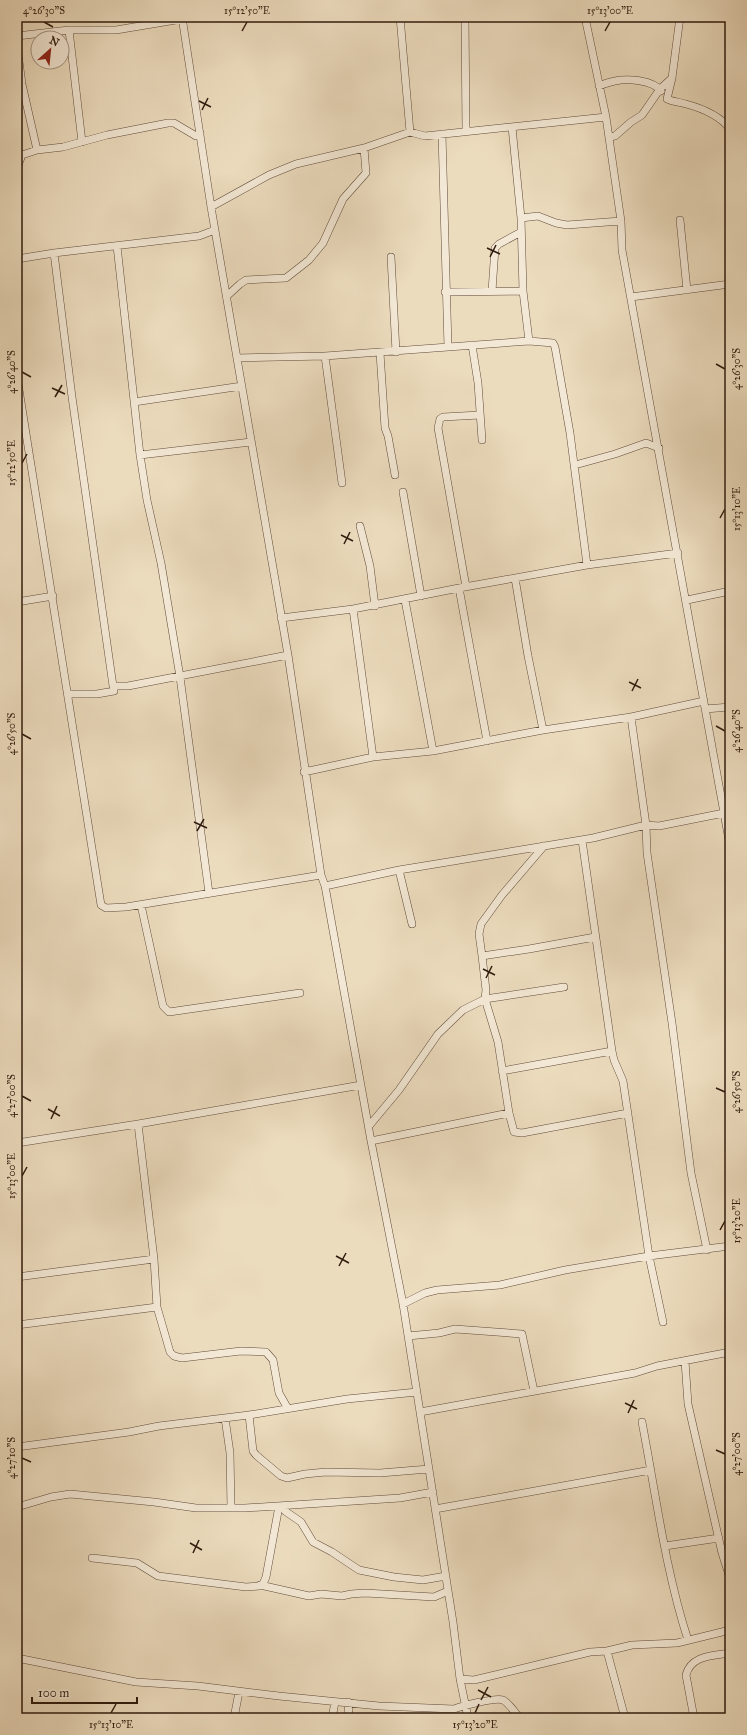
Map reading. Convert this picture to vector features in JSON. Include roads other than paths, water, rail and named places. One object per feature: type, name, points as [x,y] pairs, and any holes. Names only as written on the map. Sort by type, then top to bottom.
[{"type":"street","points":[[400,17],[410,132]]},
{"type":"street","points":[[465,17],[466,131]]},
{"type":"street","points":[[585,17],[606,117],[621,221],[622,250],[687,600],[730,846]]},
{"type":"street","points":[[667,99],[672,78],[680,17]]},
{"type":"street","points":[[70,30],[116,30],[182,18],[215,230],[288,655],[304,772],[321,875],[403,1304],[436,1509],[460,1679],[468,1718]]},
{"type":"street","points":[[17,36],[30,34]]},
{"type":"street","points":[[70,39],[82,142]]},
{"type":"street","points":[[17,46],[22,84],[37,150]]},
{"type":"street","points":[[609,137],[616,136],[631,122],[642,115],[660,89],[672,78]]},
{"type":"street","points":[[599,86],[615,80],[650,84],[660,89],[667,99],[676,103],[683,103],[711,114],[726,125],[730,130]]},
{"type":"street","points":[[212,207],[283,168],[333,154],[364,148],[410,132],[425,136],[606,117]]},
{"type":"street","points":[[17,168],[22,155],[37,150],[63,147],[107,135],[168,123],[174,123],[196,136],[200,134]]},
{"type":"street","points":[[512,127],[521,218],[523,291],[529,341]]},
{"type":"street","points":[[442,134],[445,292],[448,347]]},
{"type":"street","points":[[227,296],[246,280],[286,278],[318,250],[338,213],[340,204],[366,173],[364,148]]},
{"type":"street","points":[[521,218],[538,216],[556,223],[567,225],[621,221]]},
{"type":"street","points":[[680,220],[687,290]]},
{"type":"street","points":[[17,259],[54,252],[199,236],[215,230]]},
{"type":"street","points":[[492,291],[495,248],[499,244],[521,232]]},
{"type":"street","points":[[117,246],[140,455],[147,500],[161,564],[180,677],[209,893]]},
{"type":"street","points":[[54,252],[72,397],[114,690],[105,693],[68,694]]},
{"type":"street","points":[[391,257],[396,352]]},
{"type":"street","points":[[631,297],[730,284]]},
{"type":"street","points":[[445,292],[523,291]]},
{"type":"street","points":[[237,358],[380,353],[529,341],[550,342],[554,344],[574,465],[587,565]]},
{"type":"street","points":[[472,345],[482,440]]},
{"type":"street","points":[[380,353],[385,428],[388,436],[395,475]]},
{"type":"street","points":[[325,356],[342,483]]},
{"type":"street","points":[[17,377],[53,596],[100,904],[106,908],[141,904],[321,875]]},
{"type":"street","points":[[134,402],[242,386]]},
{"type":"street","points":[[480,415],[443,417],[439,422],[438,428],[487,741]]},
{"type":"street","points":[[140,455],[252,442]]},
{"type":"street","points":[[574,465],[609,456],[646,442],[659,448]]},
{"type":"street","points":[[403,492],[421,596]]},
{"type":"street","points":[[360,526],[370,566],[375,606]]},
{"type":"street","points":[[281,618],[375,606],[462,587],[587,565],[678,553]]},
{"type":"street","points":[[515,578],[528,656],[543,730]]},
{"type":"street","points":[[687,600],[730,591]]},
{"type":"street","points":[[17,602],[53,596]]},
{"type":"street","points":[[405,600],[433,751]]},
{"type":"street","points":[[353,609],[373,757]]},
{"type":"street","points":[[113,686],[128,686],[180,677],[288,655]]},
{"type":"street","points":[[304,772],[373,757],[433,751],[543,730],[631,717],[704,701]]},
{"type":"street","points":[[705,709],[730,707]]},
{"type":"street","points":[[631,717],[646,825],[648,860],[692,1173],[707,1250]]},
{"type":"street","points":[[324,886],[400,870],[582,840],[646,825],[659,826],[724,813]]},
{"type":"street","points":[[582,840],[612,1052],[623,1081],[649,1256],[663,1322]]},
{"type":"street","points":[[544,846],[502,895],[481,924],[478,934],[486,990],[485,999],[498,1042],[513,1130],[518,1134],[628,1113]]},
{"type":"street","points":[[400,870],[412,924]]},
{"type":"street","points":[[141,904],[165,1010],[169,1012],[300,993]]},
{"type":"street","points":[[482,956],[595,937]]},
{"type":"street","points":[[368,1126],[399,1090],[438,1034],[463,1010],[485,999],[564,987]]},
{"type":"street","points":[[502,1071],[612,1052]]},
{"type":"street","points":[[17,1143],[138,1124],[361,1085]]},
{"type":"street","points":[[371,1141],[509,1113]]},
{"type":"street","points":[[138,1124],[154,1259],[157,1306],[166,1343],[170,1352],[174,1356],[188,1358],[241,1351],[263,1351],[269,1354],[273,1360],[280,1396],[287,1407]]},
{"type":"street","points":[[403,1304],[426,1293],[437,1290],[500,1285],[565,1270],[649,1256],[730,1246]]},
{"type":"street","points":[[17,1277],[154,1259]]},
{"type":"street","points":[[17,1325],[157,1306]]},
{"type":"street","points":[[408,1336],[440,1333],[455,1329],[522,1334],[534,1391]]},
{"type":"street","points":[[420,1412],[635,1373],[657,1366],[730,1352]]},
{"type":"street","points":[[685,1361],[688,1404],[719,1538],[730,1578]]},
{"type":"street","points":[[17,1447],[250,1415],[287,1407],[417,1392]]},
{"type":"street","points":[[250,1415],[253,1451],[281,1476],[287,1478],[305,1474],[380,1473],[429,1469]]},
{"type":"street","points":[[225,1418],[230,1453],[231,1508]]},
{"type":"street","points":[[642,1422],[664,1546],[676,1602],[688,1640]]},
{"type":"street","points":[[436,1509],[651,1470]]},
{"type":"street","points":[[17,1507],[51,1496],[78,1494],[196,1508],[231,1508],[400,1498],[433,1492]]},
{"type":"street","points":[[281,1506],[285,1511],[301,1522],[313,1542],[332,1552],[359,1570],[394,1577],[422,1580],[446,1576]]},
{"type":"street","points":[[260,1585],[263,1584],[266,1577],[281,1506]]},
{"type":"street","points":[[664,1546],[719,1538]]},
{"type":"street","points":[[92,1558],[137,1563],[158,1576],[246,1587],[260,1585],[309,1596],[321,1594],[342,1596],[365,1593],[434,1597],[448,1591]]},
{"type":"street","points":[[460,1679],[474,1680],[582,1653],[607,1651],[632,1645],[672,1644],[730,1630]]},
{"type":"street","points":[[607,1651],[625,1717],[616,1718]]},
{"type":"street","points":[[694,1718],[686,1675],[687,1669],[690,1664],[699,1658],[730,1653]]},
{"type":"street","points":[[17,1658],[125,1681],[174,1686],[198,1686],[334,1702],[440,1710],[454,1709],[465,1704],[502,1700],[520,1718]]},
{"type":"street","points":[[234,1718],[239,1692]]},
{"type":"street","points":[[332,1718],[334,1702]]},
{"type":"street","points":[[348,1702],[349,1718]]}]
